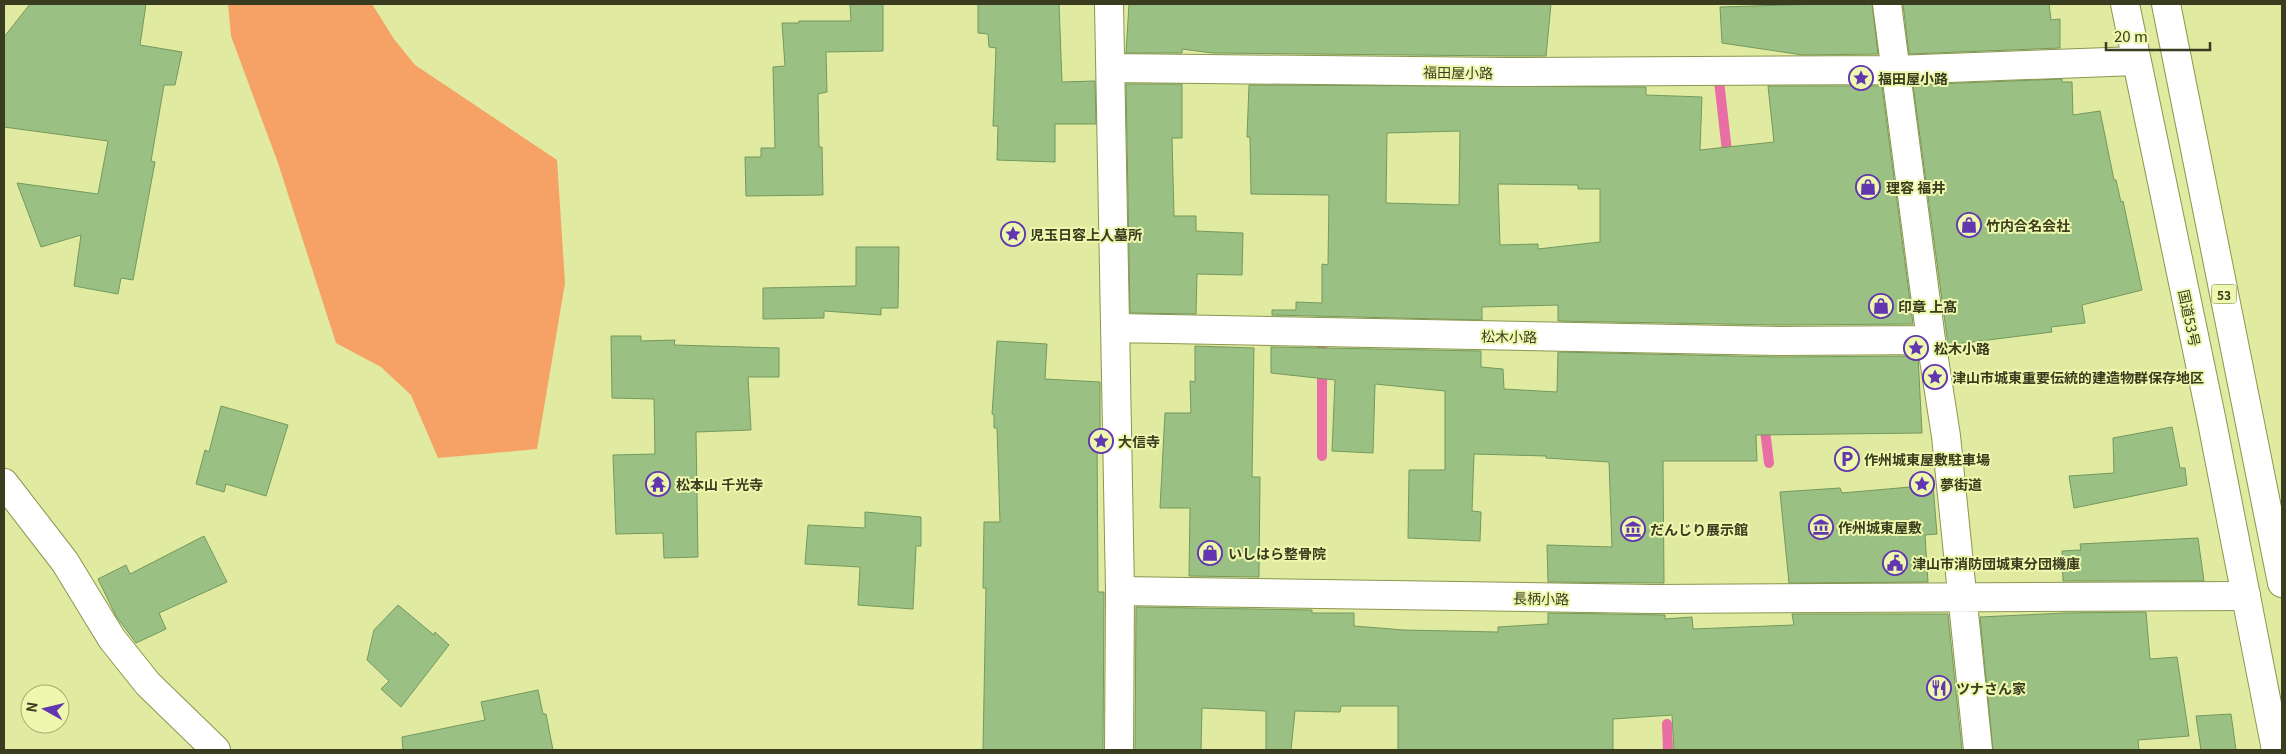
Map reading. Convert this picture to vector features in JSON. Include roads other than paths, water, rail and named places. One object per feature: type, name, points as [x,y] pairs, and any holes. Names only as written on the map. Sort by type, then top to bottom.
[{"type":"main road","points":[[1109,4],[1120,591],[1119,750]]},
{"type":"main road","points":[[1887,4],[1931,340],[1946,436],[1978,750]]},
{"type":"main road","name":"国道53号","points":[[2125,4],[2211,417],[2276,750]]},
{"type":"main road","name":"53","points":[[2166,4],[2282,583]]},
{"type":"main road","name":"福田屋小路","points":[[1111,68],[1497,72],[1895,70],[2136,61]]},
{"type":"main road","name":"松木小路","points":[[1116,328],[1780,341],[1931,340]]},
{"type":"main road","points":[[4,483],[65,562],[112,639],[148,684],[216,750]]},
{"type":"main road","name":"長柄小路","points":[[1120,591],[1654,599],[2246,596]]},
{"type":"waterway","points":[[1719,81],[1728,160]]},
{"type":"waterway","points":[[1322,346],[1322,456]]},
{"type":"waterway","points":[[1764,422],[1769,463]]},
{"type":"waterway","points":[[1667,724],[1668,750]]},
{"type":"place","name":"福田屋小路","points":[[1861,78]]},
{"type":"place","name":"理容 福井","points":[[1868,187]]},
{"type":"place","name":"竹内合名会社","points":[[1969,225]]},
{"type":"place","name":"児玉日容上人墓所","points":[[1013,234]]},
{"type":"place","name":"印章 上髙","points":[[1881,306]]},
{"type":"place","name":"松木小路","points":[[1916,348]]},
{"type":"place","name":"津山市城東重要伝統的建造物群保存地区","points":[[1935,377]]},
{"type":"place","name":"大信寺","points":[[1101,441]]},
{"type":"place","name":"作州城東屋敷駐車場","points":[[1847,459]]},
{"type":"place","name":"松本山 千光寺","points":[[658,484]]},
{"type":"place","name":"夢街道","points":[[1922,484]]},
{"type":"place","name":"作州城東屋敷","points":[[1821,527]]},
{"type":"place","name":"だんじり展示館","points":[[1633,529]]},
{"type":"place","name":"いしはら整骨院","points":[[1210,553]]},
{"type":"place","name":"津山市消防団城東分団機庫","points":[[1895,563]]},
{"type":"place","name":"ツナさん家","points":[[1939,688]]}]
